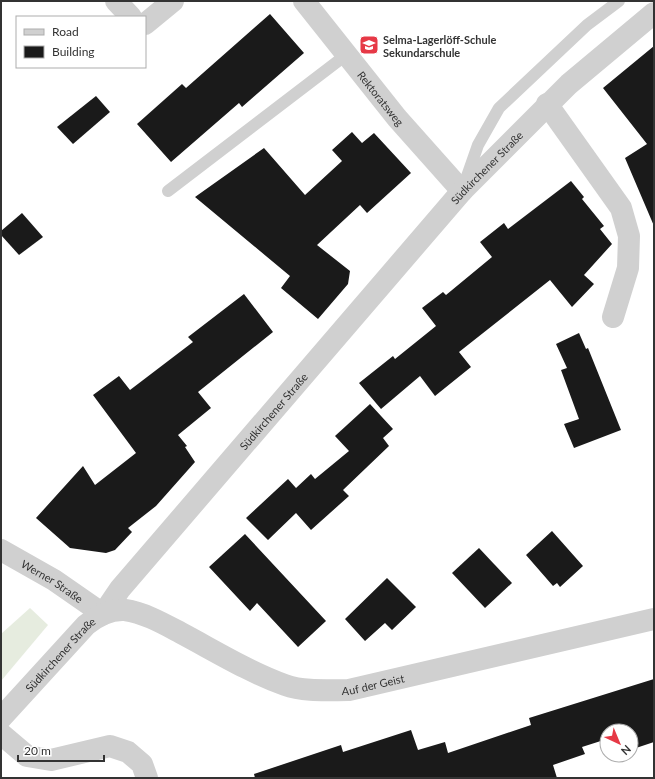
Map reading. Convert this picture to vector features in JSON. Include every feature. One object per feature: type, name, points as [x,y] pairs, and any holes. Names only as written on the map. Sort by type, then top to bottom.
[{"type":"street","points":[[116,1],[130,16]]},
{"type":"street","points":[[146,23],[173,1]]},
{"type":"street","name":"Rektoratsweg","points":[[304,1],[397,118],[462,191]]},
{"type":"street","name":"Südkirchener Straße","points":[[1,718],[71,640],[86,625],[103,614],[120,589],[462,191],[547,104],[654,13]]},
{"type":"street","points":[[547,104],[621,208],[629,236],[628,268],[613,317]]},
{"type":"street","name":"Werner Straße","points":[[1,550],[54,580],[103,614]]},
{"type":"street","name":"Auf der Geist","points":[[103,614],[114,610],[125,610],[148,617],[286,686],[312,690],[349,690],[654,619]]},
{"type":"street","points":[[1,734],[26,756],[51,760],[110,746],[128,752],[142,764],[147,778]]},
{"type":"lane","points":[[462,191],[478,145],[499,108],[587,25],[619,1]]},
{"type":"lane","points":[[168,191],[346,55]]},
{"type":"shaded area","points":[[30,608],[48,625],[1,681],[1,634]]},
{"type":"building","points":[[270,14],[304,53],[242,107],[239,103],[171,162],[137,124],[182,84],[186,88]]},
{"type":"building","points":[[654,46],[654,226],[625,158],[647,144],[603,88]]},
{"type":"building","points":[[96,96],[110,112],[73,144],[57,127]]},
{"type":"building","points":[[352,132],[362,143],[374,133],[411,173],[367,213],[360,205],[317,245],[350,271],[348,284],[318,319],[281,288],[290,276],[195,197],[264,148],[305,195],[342,161],[332,150]]},
{"type":"building","points":[[571,181],[584,197],[582,199],[604,226],[600,229],[612,244],[584,275],[594,284],[572,307],[550,280],[459,352],[471,367],[435,396],[420,376],[381,409],[359,383],[393,356],[395,359],[436,326],[422,308],[443,292],[446,295],[492,257],[480,242],[504,223],[508,229]]},
{"type":"building","points":[[22,213],[43,237],[19,255],[1,235],[1,231]]},
{"type":"building","points":[[244,294],[273,332],[198,392],[211,408],[178,435],[187,446],[185,447],[195,462],[156,506],[128,528],[132,532],[115,550],[106,553],[70,548],[36,518],[83,466],[95,485],[136,453],[93,395],[119,376],[130,390],[193,342],[188,337]]},
{"type":"building","points":[[579,333],[586,349],[588,348],[621,430],[574,448],[564,424],[579,419],[561,370],[567,368],[556,344]]},
{"type":"building","points":[[370,404],[393,429],[383,438],[389,446],[343,490],[349,496],[311,530],[296,513],[268,540],[246,518],[288,479],[296,488],[311,474],[315,479],[349,451],[335,436]]},
{"type":"building","points":[[552,531],[583,566],[560,587],[557,583],[553,586],[526,555]]},
{"type":"building","points":[[245,534],[326,621],[298,647],[257,603],[250,611],[209,567]]},
{"type":"building","points":[[479,548],[512,583],[485,608],[452,573]]},
{"type":"building","points":[[387,578],[416,607],[392,630],[385,623],[365,641],[345,619]]},
{"type":"building","points":[[654,679],[654,742],[639,747],[639,723],[599,723],[599,742],[582,747],[585,754],[553,765],[557,778],[255,778],[254,774],[341,745],[343,752],[411,730],[418,750],[445,742],[448,753],[531,725],[529,718]]},
{"type":"place","name":"Selma-Lagerlöff-Schule Sekundarschule","points":[[369,45]]}]
